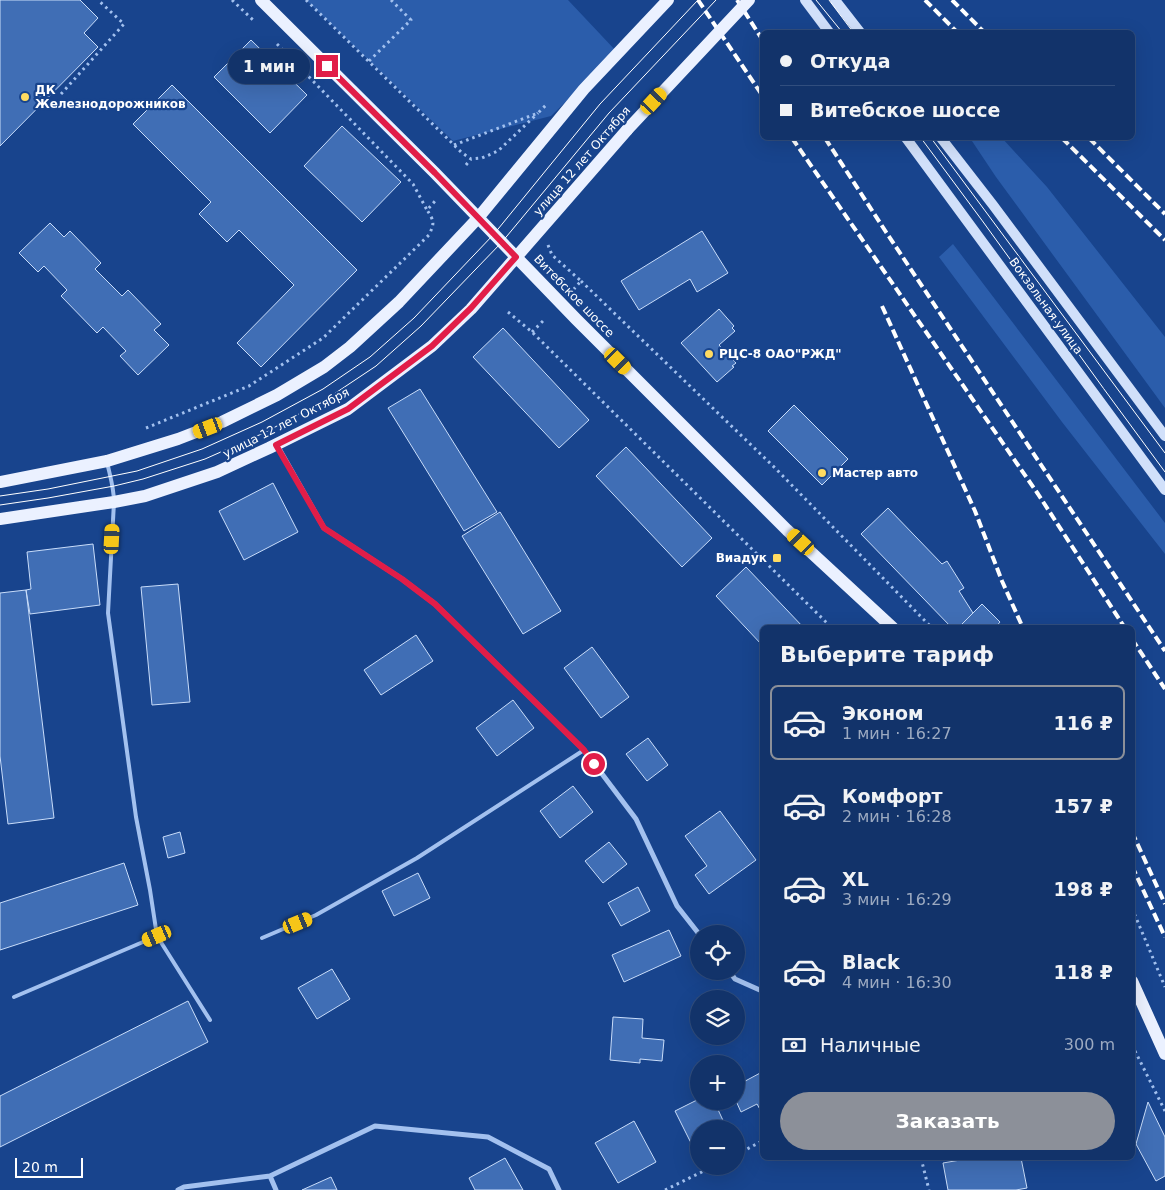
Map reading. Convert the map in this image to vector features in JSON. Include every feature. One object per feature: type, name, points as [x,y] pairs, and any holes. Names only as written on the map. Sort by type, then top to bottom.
[{"type":"main road","name":"Витебское шоссе","points":[[261,0],[787,530],[890,625]]},
{"type":"main road","points":[[0,482],[107,461],[178,439],[222,422],[277,395],[324,367],[356,342],[399,302],[478,218],[584,89],[668,0]]},
{"type":"main road","name":"улица 12 лет Октября","points":[[0,519],[145,496],[217,472],[348,409],[432,346],[471,308],[627,130],[749,0]]},
{"type":"main road","points":[[805,0],[828,30]]},
{"type":"main road","points":[[835,0],[858,30]]},
{"type":"main road","name":"Вокзальная улица","points":[[907,140],[1165,490]]},
{"type":"main road","name":"Вокзальная улица","points":[[943,140],[1165,436]]},
{"type":"main road","points":[[1135,988],[1165,1054]]},
{"type":"street","points":[[276,445],[324,528],[402,579],[435,604],[584,750],[636,819],[677,906],[692,925]]},
{"type":"street","points":[[739,980],[760,990]]},
{"type":"street","points":[[178,1190],[184,1187],[270,1176],[375,1126],[488,1136],[550,1169],[558,1190]]},
{"type":"street","points":[[270,1176],[276,1190]]},
{"type":"lane","points":[[107,461],[114,486],[108,613],[136,817],[157,936],[210,1020]]},
{"type":"lane","points":[[262,938],[316,916],[418,858],[584,750]]},
{"type":"lane","points":[[14,997],[157,936]]},
{"type":"path","points":[[61,94],[124,24],[98,0]]},
{"type":"path","points":[[232,0],[253,20]]},
{"type":"path","points":[[306,0],[461,152],[471,158],[482,158],[498,151],[552,99]]},
{"type":"path","points":[[369,61],[411,20],[391,0]]},
{"type":"path","points":[[141,430],[248,386],[323,338],[428,236],[434,225],[413,184],[274,41]]},
{"type":"path","points":[[454,145],[538,113]]},
{"type":"path","points":[[466,165],[471,158]]},
{"type":"path","points":[[427,210],[436,200]]},
{"type":"path","points":[[551,240],[548,245],[552,255],[775,468],[929,625]]},
{"type":"path","points":[[574,289],[581,281]]},
{"type":"path","points":[[508,312],[532,332],[829,625]]},
{"type":"path","points":[[532,332],[545,318]]},
{"type":"path","points":[[1135,915],[1165,987]]},
{"type":"path","points":[[1135,1051],[1165,1111]]},
{"type":"path","points":[[745,1150],[760,1142]]},
{"type":"path","points":[[922,1160],[929,1190]]},
{"type":"path","points":[[665,1190],[696,1175]]},
{"type":"shaded area","points":[[306,0],[568,0],[617,52],[551,116],[453,141]]},
{"type":"shaded area","points":[[971,140],[1004,140],[1047,187],[1165,337],[1165,408],[996,177]]},
{"type":"shaded area","points":[[953,244],[1165,523],[1165,554],[1062,422],[939,257]]},
{"type":"building","name":"ДК Железнодорожников","points":[[0,0],[80,0],[98,18],[84,33],[98,47],[0,146]]},
{"type":"building","points":[[251,40],[307,95],[270,133],[214,77]]},
{"type":"building","points":[[172,85],[357,270],[261,367],[237,343],[294,285],[239,230],[227,242],[199,214],[211,202],[133,124]]},
{"type":"building","points":[[342,126],[401,182],[362,222],[304,166]]},
{"type":"building","points":[[50,223],[64,237],[70,231],[101,263],[95,269],[122,296],[128,290],[161,324],[154,330],[169,345],[138,375],[120,356],[126,351],[103,327],[97,333],[61,296],[67,290],[44,266],[38,272],[19,253]]},
{"type":"building","points":[[702,231],[728,273],[697,292],[690,279],[639,310],[621,281]]},
{"type":"building","name":"РЦС-8 ОАО\"РЖД\"","points":[[719,309],[734,326],[732,328],[735,331],[719,345],[736,363],[717,382],[681,343]]},
{"type":"building","points":[[503,328],[589,420],[559,448],[473,357]]},
{"type":"building","points":[[420,389],[497,512],[464,531],[388,408]]},
{"type":"building","points":[[794,405],[848,459],[822,485],[768,431]]},
{"type":"building","points":[[626,447],[712,538],[682,567],[596,476]]},
{"type":"building","points":[[273,483],[298,532],[244,560],[219,511]]},
{"type":"building","points":[[888,508],[942,564],[947,561],[964,588],[959,591],[973,613],[961,625],[949,625],[861,534]]},
{"type":"building","points":[[500,512],[561,611],[523,634],[462,536]]},
{"type":"building","points":[[93,544],[100,605],[30,614],[26,590],[31,589],[27,552]]},
{"type":"building","points":[[746,567],[801,625],[760,625],[760,643],[716,596]]},
{"type":"building","points":[[178,584],[190,702],[152,705],[141,587]]},
{"type":"building","points":[[26,590],[54,818],[8,824],[0,756],[0,593]]},
{"type":"building","points":[[982,604],[1000,622],[998,625],[961,625]]},
{"type":"building","points":[[416,635],[433,661],[381,695],[364,670]]},
{"type":"building","points":[[592,647],[629,697],[601,718],[564,668]]},
{"type":"building","points":[[513,700],[534,728],[497,756],[476,728]]},
{"type":"building","points":[[648,738],[668,765],[647,781],[626,754]]},
{"type":"building","points":[[573,786],[593,812],[560,838],[540,811]]},
{"type":"building","points":[[720,811],[756,860],[709,894],[695,875],[707,866],[685,836]]},
{"type":"building","points":[[180,832],[185,853],[168,858],[163,837]]},
{"type":"building","points":[[609,842],[627,864],[603,883],[585,861]]},
{"type":"building","points":[[124,863],[138,905],[0,950],[0,903]]},
{"type":"building","points":[[418,873],[430,898],[394,916],[382,891]]},
{"type":"building","points":[[638,887],[650,911],[621,926],[608,903]]},
{"type":"building","points":[[669,930],[681,956],[624,982],[612,955]]},
{"type":"building","points":[[332,969],[350,999],[317,1019],[298,988]]},
{"type":"building","points":[[188,1001],[208,1042],[0,1147],[0,1096]]},
{"type":"building","points":[[613,1017],[643,1019],[642,1038],[664,1040],[662,1061],[640,1059],[640,1063],[610,1060]]},
{"type":"building","points":[[760,1073],[760,1109],[757,1104],[745,1110],[745,1081]]},
{"type":"building","points":[[1148,1102],[1165,1137],[1165,1176],[1156,1181],[1136,1144]]},
{"type":"building","points":[[690,1104],[690,1110],[718,1110],[723,1120],[690,1120],[690,1141],[675,1111]]},
{"type":"building","points":[[634,1121],[656,1162],[618,1183],[595,1143]]},
{"type":"building","points":[[505,1158],[523,1190],[475,1190],[469,1178]]},
{"type":"building","points":[[960,1160],[1021,1160],[1027,1188],[1016,1190],[948,1190],[943,1163]]},
{"type":"building","points":[[331,1177],[337,1190],[302,1190]]},
{"type":"tram line","points":[[0,496],[48,489],[137,471],[202,449],[262,422],[323,389],[370,357],[414,318],[494,234],[600,104],[698,0]]},
{"type":"tram line","points":[[0,505],[114,486],[143,479],[205,459],[266,432],[328,398],[376,366],[421,326],[502,242],[609,113],[716,0]]},
{"type":"tram line","points":[[816,0],[840,30]]},
{"type":"tram line","points":[[829,0],[852,30]]},
{"type":"tram line","points":[[922,140],[1165,472]]},
{"type":"tram line","points":[[932,140],[1165,453]]},
{"type":"railway","points":[[698,0],[760,92]]},
{"type":"railway","points":[[737,0],[760,36]]},
{"type":"railway","points":[[925,0],[955,30]]},
{"type":"railway","points":[[952,0],[982,30]]},
{"type":"railway","points":[[793,140],[1038,494],[1123,625]]},
{"type":"railway","points":[[826,140],[1165,651]]},
{"type":"railway","points":[[1064,140],[1165,240]]},
{"type":"railway","points":[[1091,140],[1165,214]]},
{"type":"railway","points":[[882,306],[975,511],[1002,581],[1022,625]]},
{"type":"railway","points":[[1135,644],[1165,689]]},
{"type":"railway","points":[[1135,839],[1165,904]]},
{"type":"railway","points":[[1135,872],[1165,937]]},
{"type":"place","name":"ДК Железнодорожников","points":[[25,97]]},
{"type":"place","name":"РЦС-8 ОАО\"РЖД\"","points":[[709,354]]},
{"type":"place","name":"Мастер авто","points":[[822,473]]},
{"type":"place","name":"Виадук","points":[[777,558]]},
{"type":"route","points":[[327,66],[435,173],[516,257],[471,308],[432,346],[348,409],[276,445],[324,528],[402,579],[435,604],[584,750],[594,764]]}]
